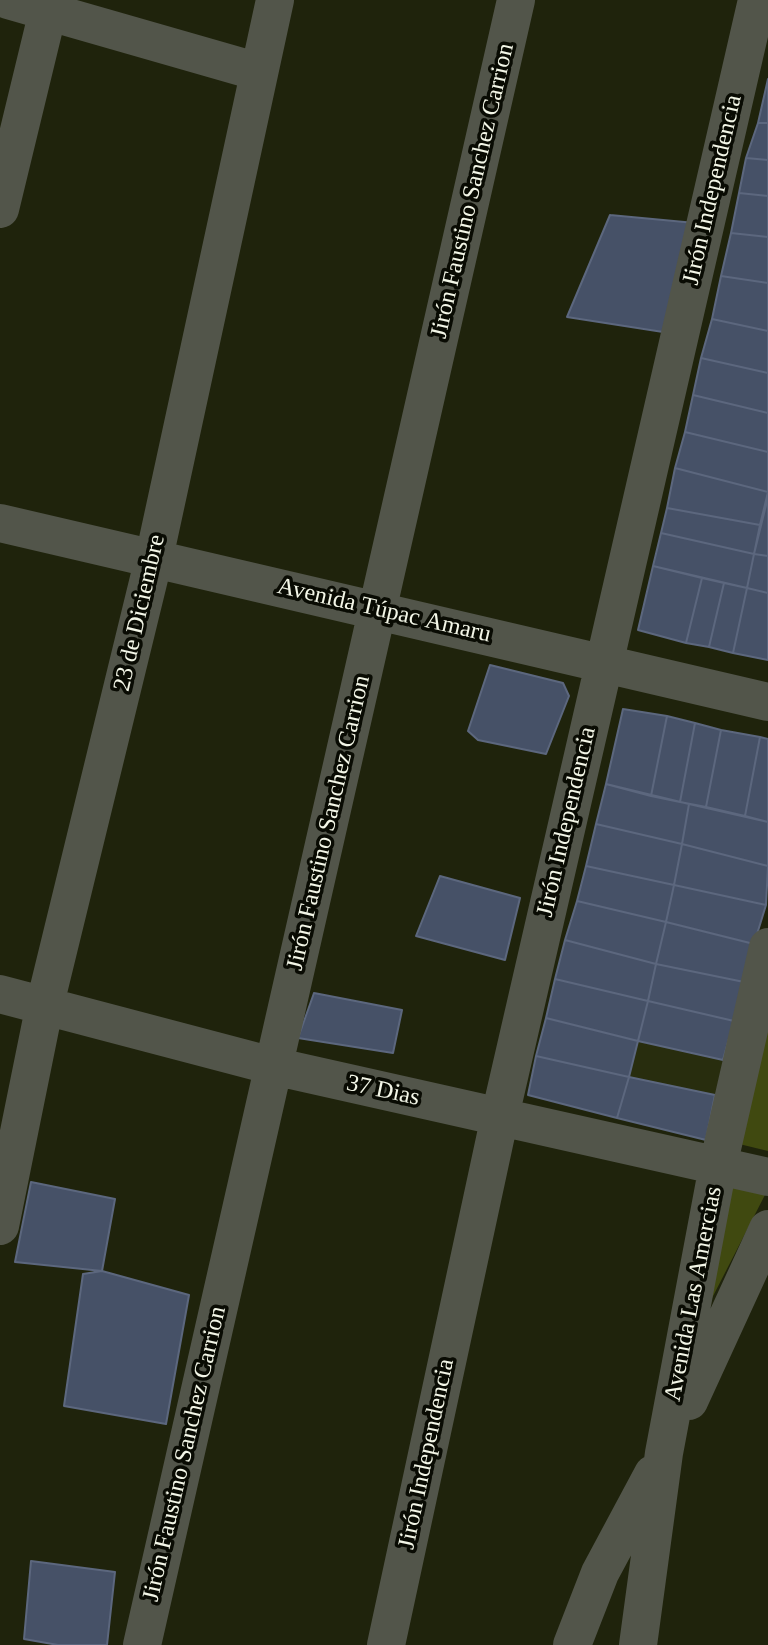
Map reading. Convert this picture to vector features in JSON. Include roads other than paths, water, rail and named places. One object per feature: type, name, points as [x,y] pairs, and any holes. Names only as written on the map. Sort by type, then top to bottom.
[{"type":"street","points":[[8,0],[259,72]]},
{"type":"street","name":"23 de Diciembre","points":[[0,1226],[45,1004],[154,558],[275,0]]},
{"type":"street","name":"Jirón Faustino Sanchez Carrion","points":[[142,1645],[516,0]]},
{"type":"street","name":"Jirón Independencia","points":[[386,1645],[500,1116],[757,0]]},
{"type":"street","points":[[0,209],[48,11]]},
{"type":"street","name":"Avenida Túpac Amaru","points":[[0,523],[768,702]]},
{"type":"street","name":"Avenida Las Amercias","points":[[638,1645],[664,1453],[718,1166],[768,947]]},
{"type":"street","name":"37 Dias","points":[[0,994],[273,1066],[768,1177]]},
{"type":"street","points":[[572,1645],[600,1573],[664,1453],[768,1229]]},
{"type":"street","points":[[610,1645],[630,1596],[664,1453]]}]
